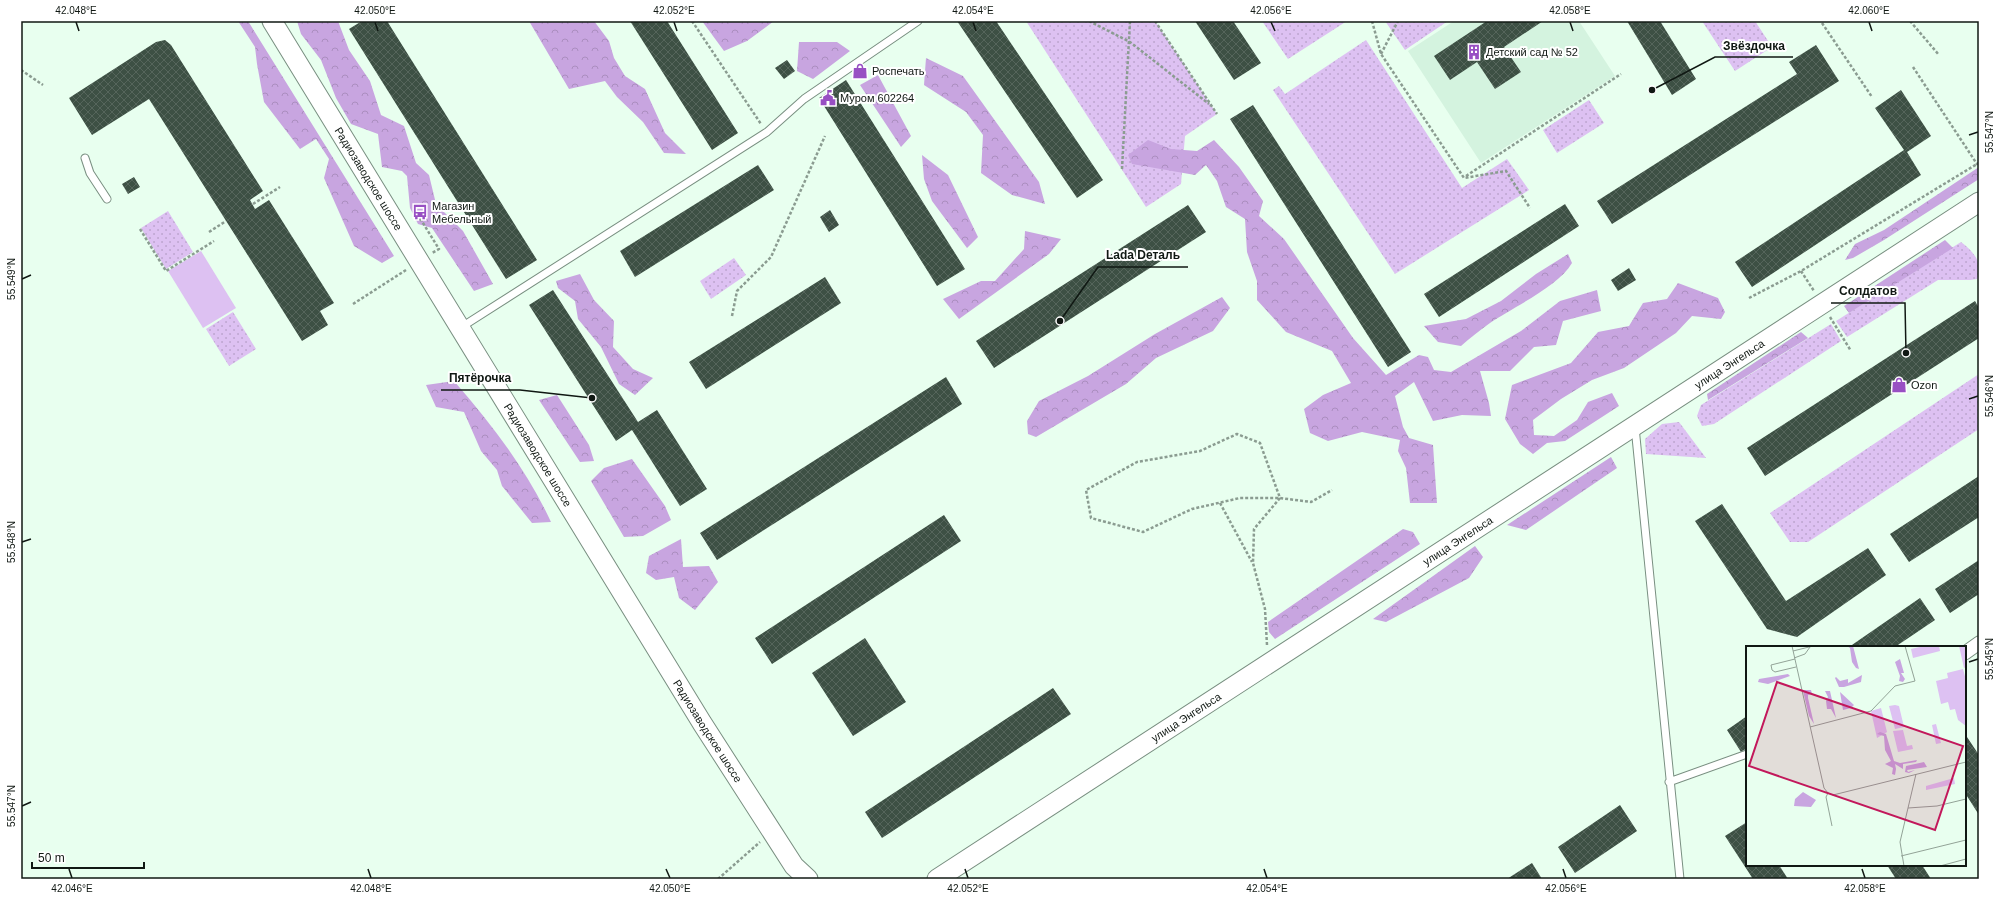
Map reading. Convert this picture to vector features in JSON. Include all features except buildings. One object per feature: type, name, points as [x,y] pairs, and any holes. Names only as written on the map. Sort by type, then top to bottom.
[{"type":"street","name":"Радиозаводское шоссе","points":[[272,21],[702,723],[794,866],[808,879]]},
{"type":"street","name":"улица Энгельса","points":[[937,879],[1979,202]]},
{"type":"street","points":[[1966,652],[1979,643]]},
{"type":"lane","points":[[460,328],[767,132],[804,99],[918,21]]},
{"type":"lane","points":[[85,158],[90,173],[107,199]]},
{"type":"lane","points":[[1635,426],[1669,782],[1680,879]]},
{"type":"lane","points":[[1669,782],[1746,754]]},
{"type":"path","points":[[692,21],[767,132]]},
{"type":"path","points":[[1089,21],[1130,42],[1209,104]]},
{"type":"path","points":[[1122,169],[1130,21]]},
{"type":"path","points":[[1155,21],[1217,114]]},
{"type":"path","points":[[1372,21],[1381,54],[1464,178]]},
{"type":"path","points":[[1381,54],[1398,21]]},
{"type":"path","points":[[1910,21],[1939,55]]},
{"type":"path","points":[[1822,23],[1872,97]]},
{"type":"path","points":[[1749,298],[1801,271],[1978,163],[1913,67]]},
{"type":"path","points":[[21,70],[43,85]]},
{"type":"path","points":[[1464,178],[1621,74]]},
{"type":"path","points":[[732,316],[737,291],[771,257],[825,136]]},
{"type":"path","points":[[1464,178],[1506,172],[1530,208]]},
{"type":"path","points":[[252,204],[280,187]]},
{"type":"path","points":[[415,210],[439,249],[432,254]]},
{"type":"path","points":[[209,232],[226,221]]},
{"type":"path","points":[[140,229],[166,271],[214,241]]},
{"type":"path","points":[[353,304],[408,269]]},
{"type":"path","points":[[1280,498],[1260,443],[1237,434],[1200,451],[1137,462],[1086,490],[1091,518],[1143,532],[1192,509],[1240,498],[1280,498],[1311,502],[1332,490]]},
{"type":"path","points":[[1253,563],[1254,528],[1280,498]]},
{"type":"path","points":[[1220,503],[1253,563],[1265,609],[1268,665]]},
{"type":"path","points":[[718,879],[771,831]]},
{"type":"shaded area","points":[[1026,21],[1155,21],[1217,114],[1185,136],[1181,184],[1146,207]]},
{"type":"shaded area","points":[[1262,21],[1347,21],[1288,59]]},
{"type":"shaded area","points":[[1385,21],[1448,21],[1405,50]]},
{"type":"shaded area","points":[[1454,21],[1579,21],[1615,76],[1481,163],[1408,51]]},
{"type":"shaded area","points":[[1702,21],[1755,21],[1772,47],[1735,71]]},
{"type":"shaded area","points":[[1366,40],[1462,188],[1507,159],[1529,190],[1395,274],[1273,90],[1279,86],[1285,94]]},
{"type":"shaded area","points":[[1589,100],[1604,123],[1557,153],[1543,130]]},
{"type":"shaded area","points":[[168,211],[193,252],[166,269],[141,228]]},
{"type":"shaded area","points":[[1961,242],[1973,253],[1976,258],[1979,268],[1977,279],[1938,280],[1847,337],[1836,321]]},
{"type":"shaded area","points":[[201,251],[236,308],[203,328],[168,271]]},
{"type":"shaded area","points":[[734,258],[746,275],[711,299],[700,281]]},
{"type":"shaded area","points":[[233,312],[256,349],[229,366],[206,329]]},
{"type":"shaded area","points":[[1831,324],[1841,341],[1714,424],[1702,426],[1697,416],[1701,405]]},
{"type":"shaded area","points":[[1979,374],[1979,429],[1808,542],[1790,542],[1770,513]]},
{"type":"shaded area","points":[[1679,422],[1706,458],[1646,454],[1645,439],[1662,424]]},
{"type":"green space","points":[[238,21],[248,21],[394,256],[382,263],[354,246],[324,178],[329,159],[316,139],[300,149],[264,102],[255,47]]},
{"type":"green space","points":[[297,21],[338,21],[349,50],[370,81],[381,115],[404,126],[416,163],[429,175],[436,204],[463,231],[493,284],[474,291],[432,228],[418,224],[410,208],[407,176],[402,171],[382,167],[378,134],[351,124],[336,98],[321,60],[301,34]]},
{"type":"green space","points":[[529,21],[594,21],[609,41],[614,58],[625,76],[645,89],[665,133],[686,154],[664,153],[643,122],[617,97],[605,81],[569,89]]},
{"type":"green space","points":[[702,21],[774,21],[747,41],[724,51]]},
{"type":"green space","points":[[799,42],[837,42],[850,51],[813,79],[797,71]]},
{"type":"green space","points":[[926,58],[963,76],[1039,182],[1045,204],[1012,195],[981,173],[983,135],[966,112],[924,85]]},
{"type":"green space","points":[[878,75],[911,136],[901,147],[860,85]]},
{"type":"green space","points":[[1148,140],[1171,149],[1197,151],[1214,140],[1239,167],[1263,201],[1259,216],[1284,239],[1353,338],[1386,375],[1419,355],[1428,357],[1434,370],[1451,372],[1521,331],[1560,301],[1597,290],[1601,311],[1563,321],[1556,345],[1534,347],[1510,371],[1480,371],[1491,416],[1462,415],[1433,421],[1414,382],[1395,396],[1403,427],[1409,438],[1433,445],[1437,503],[1410,503],[1406,468],[1398,451],[1400,440],[1362,432],[1328,441],[1310,433],[1304,409],[1323,395],[1351,383],[1332,351],[1286,332],[1257,300],[1257,281],[1247,252],[1245,219],[1226,207],[1217,181],[1206,165],[1195,175],[1132,164],[1128,155]]},
{"type":"green space","points":[[922,155],[948,175],[978,237],[967,248],[932,201],[924,179]]},
{"type":"green space","points":[[1979,167],[1979,179],[1884,240],[1853,258],[1845,260],[1855,244],[1884,230]]},
{"type":"green space","points":[[1025,231],[1061,239],[1049,254],[959,319],[943,299],[981,281],[995,281],[1024,249]]},
{"type":"green space","points":[[1945,240],[1953,248],[1849,313],[1844,306]]},
{"type":"green space","points":[[1568,254],[1572,263],[1557,280],[1490,323],[1461,346],[1438,342],[1424,326],[1466,319],[1501,301],[1536,274]]},
{"type":"green space","points":[[580,274],[594,300],[614,321],[613,347],[633,369],[653,378],[635,395],[619,384],[601,347],[578,319],[575,301],[558,288],[556,281]]},
{"type":"green space","points":[[1678,283],[1718,298],[1725,312],[1721,319],[1692,316],[1676,333],[1624,368],[1592,380],[1561,399],[1533,420],[1534,435],[1554,436],[1577,420],[1588,402],[1612,393],[1619,406],[1565,441],[1547,443],[1533,454],[1520,444],[1505,419],[1512,385],[1571,363],[1598,332],[1629,326],[1643,303],[1667,299]]},
{"type":"green space","points":[[1222,297],[1230,308],[1213,331],[1156,358],[1126,384],[1036,437],[1028,434],[1027,421],[1039,401],[1088,376],[1155,334]]},
{"type":"green space","points":[[1801,332],[1808,338],[1708,400],[1707,394]]},
{"type":"green space","points":[[454,381],[482,414],[519,465],[531,483],[551,522],[532,523],[502,486],[497,470],[481,451],[464,412],[436,407],[426,385]]},
{"type":"green space","points":[[557,395],[589,445],[594,461],[580,462],[539,400]]},
{"type":"green space","points":[[1611,457],[1617,468],[1526,530],[1507,525]]},
{"type":"green space","points":[[632,459],[665,506],[671,520],[643,536],[624,537],[591,481],[604,468]]},
{"type":"green space","points":[[1403,529],[1413,532],[1420,544],[1275,639],[1269,632],[1268,622]]},
{"type":"green space","points":[[681,539],[683,567],[709,566],[718,582],[695,610],[679,598],[674,577],[656,580],[646,573],[649,556]]},
{"type":"green space","points":[[1475,546],[1483,557],[1469,578],[1386,622],[1373,619]]},
{"type":"place","name":"Детский сад № 52","points":[[1474,52]]},
{"type":"place","name":"Роспечать","points":[[860,71]]},
{"type":"place","name":"Звёздочка","points":[[1652,90]]},
{"type":"place","name":"Муром 602264","points":[[828,98]]},
{"type":"place","name":"Магазин Мебельный","points":[[420,212]]},
{"type":"place","name":"Lada Dеталь","points":[[1060,321]]},
{"type":"place","name":"Солдатов","points":[[1906,353]]},
{"type":"place","name":"Ozon","points":[[1899,385]]},
{"type":"place","name":"Пятёрочка","points":[[592,398]]}]
